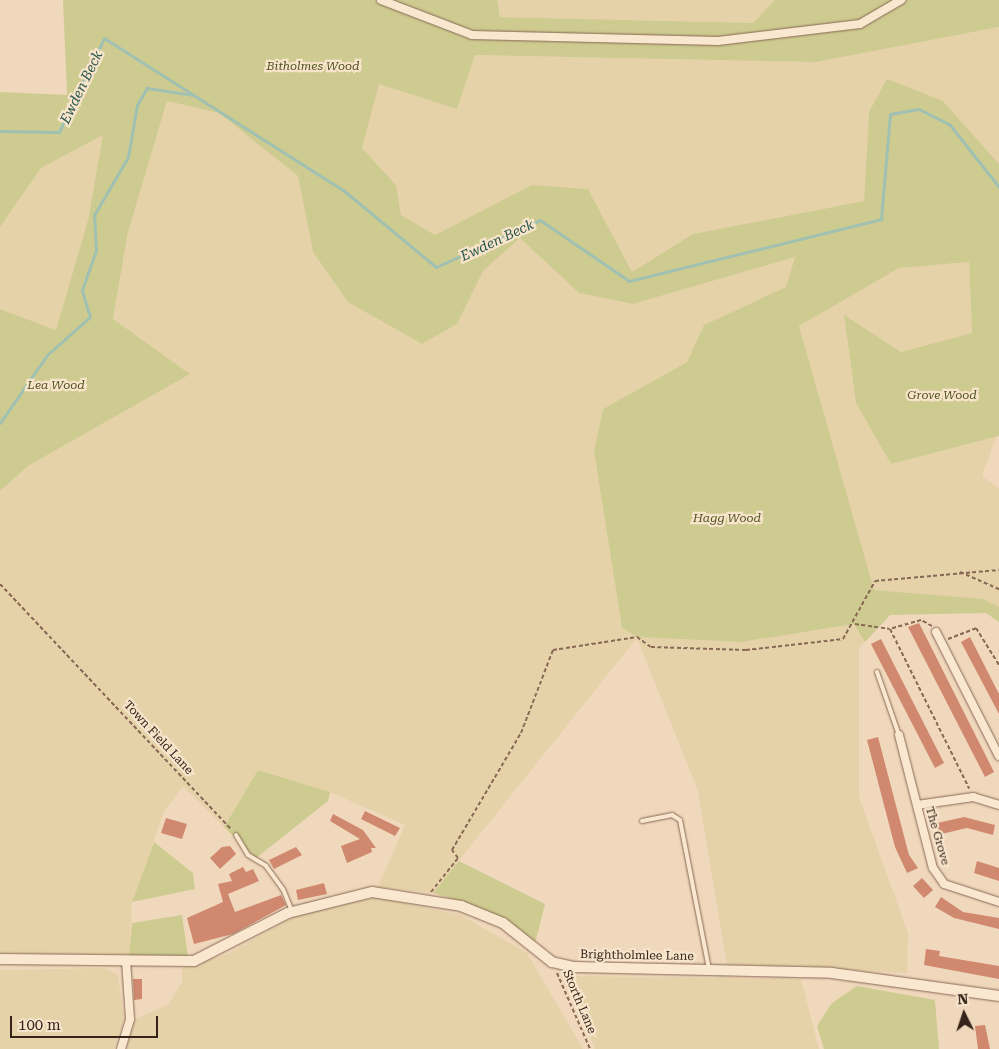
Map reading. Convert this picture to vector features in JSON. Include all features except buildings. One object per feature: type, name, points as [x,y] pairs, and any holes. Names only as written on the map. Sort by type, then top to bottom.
[{"type":"street","points":[[381,0],[472,35],[718,41],[860,24],[902,0]]},
{"type":"street","points":[[936,632],[999,756]]},
{"type":"street","name":"The Grove","points":[[899,735],[933,868],[944,884],[999,902]]},
{"type":"street","points":[[917,805],[972,797],[999,805]]},
{"type":"street","name":"Brightholmlee Lane","points":[[0,959],[194,961],[292,911],[372,892],[461,906],[503,923],[552,962],[574,967],[832,973],[999,996]]},
{"type":"street","points":[[120,1049],[130,1019],[126,960]]},
{"type":"lane","points":[[877,672],[899,735]]},
{"type":"lane","points":[[642,821],[672,815],[680,820],[710,970]]},
{"type":"lane","points":[[236,835],[248,856],[266,866],[284,889],[292,911]]},
{"type":"path","points":[[425,900],[458,858],[452,850],[521,732],[553,650],[637,638],[651,647],[746,650],[842,639],[854,624],[875,581],[958,571],[999,570]]},
{"type":"path","points":[[958,571],[999,588]]},
{"type":"path","name":"Town Field Lane","points":[[0,584],[236,835]]},
{"type":"path","points":[[854,624],[890,629],[921,620],[936,632]]},
{"type":"path","points":[[941,641],[976,628],[999,665]]},
{"type":"path","points":[[890,629],[972,797]]},
{"type":"path","points":[[994,655],[999,652]]},
{"type":"path","name":"Storth Lane","points":[[552,962],[590,1049]]},
{"type":"shaded area","points":[[497,0],[775,0],[753,23],[500,17]]},
{"type":"shaded area","points":[[999,27],[999,164],[943,101],[869,112],[864,201],[693,234],[632,272],[588,189],[532,185],[435,235],[401,215],[396,185],[362,148],[379,83],[457,109],[475,55],[816,62]]},
{"type":"shaded area","points":[[167,101],[219,113],[298,176],[313,252],[348,302],[422,344],[457,324],[483,271],[520,238],[579,293],[633,304],[795,257],[786,287],[704,325],[687,362],[603,409],[594,451],[622,628],[637,637],[741,642],[854,624],[865,642],[859,648],[859,797],[908,933],[907,973],[727,965],[698,791],[637,638],[433,893],[378,887],[405,825],[330,792],[258,770],[224,827],[183,786],[164,812],[132,902],[129,956],[0,956],[0,491],[28,466],[190,374],[113,320],[128,232]]},
{"type":"shaded area","points":[[103,135],[88,220],[56,330],[0,309],[0,227],[41,168]]},
{"type":"shaded area","points":[[969,262],[972,333],[901,352],[844,316],[856,403],[891,464],[996,437],[982,476],[999,489],[999,607],[983,599],[874,590],[799,326],[899,268]]},
{"type":"shaded area","points":[[376,897],[461,915],[527,953],[583,1049],[127,1049],[133,1020],[168,1005],[182,982],[182,968],[228,954],[295,916]]},
{"type":"shaded area","points":[[105,968],[118,975],[124,1020],[114,1049],[0,1049],[0,970]]},
{"type":"shaded area","points":[[566,976],[801,979],[819,1049],[595,1049]]},
{"type":"green space","points":[[63,0],[497,0],[500,17],[753,23],[775,0],[999,0],[999,27],[816,62],[475,55],[457,109],[379,84],[362,148],[396,185],[401,215],[435,235],[532,185],[588,189],[632,272],[693,234],[864,201],[869,112],[887,79],[943,101],[999,164],[999,436],[891,464],[856,403],[844,315],[901,352],[972,333],[969,262],[899,268],[799,326],[874,590],[983,599],[999,607],[999,622],[986,613],[890,615],[865,642],[854,624],[741,642],[637,637],[622,628],[594,451],[603,409],[687,362],[704,325],[786,287],[795,257],[633,304],[579,293],[520,238],[483,271],[457,324],[422,344],[348,302],[313,252],[298,176],[219,113],[167,101],[128,232],[113,319],[190,374],[28,466],[0,491],[0,309],[56,330],[88,220],[103,135],[41,168],[0,227],[0,92],[67,95]]},
{"type":"green space","points":[[258,770],[330,792],[328,801],[256,858],[224,827]]},
{"type":"green space","points":[[154,842],[193,873],[195,889],[132,902]]},
{"type":"green space","points":[[459,861],[545,904],[535,943],[467,903],[433,893]]},
{"type":"green space","points":[[182,915],[188,957],[129,956],[132,923]]},
{"type":"green space","points":[[857,986],[935,1000],[939,1049],[824,1049],[817,1026],[832,1003]]},
{"type":"waterway","name":"Ewden Beck","points":[[0,131],[59,132],[104,38],[343,190],[436,267],[540,220],[629,281],[881,219],[890,114],[919,109],[950,125],[999,187]]},
{"type":"waterway","points":[[0,423],[47,355],[90,317],[82,290],[96,250],[94,215],[128,157],[137,105],[147,88],[193,95]]},
{"type":"park label","name":"Bitholmes Wood","points":[[313,67]]},
{"type":"park label","name":"Lea Wood","points":[[56,386]]},
{"type":"park label","name":"Grove Wood","points":[[942,396]]},
{"type":"park label","name":"Hagg Wood","points":[[727,519]]}]
